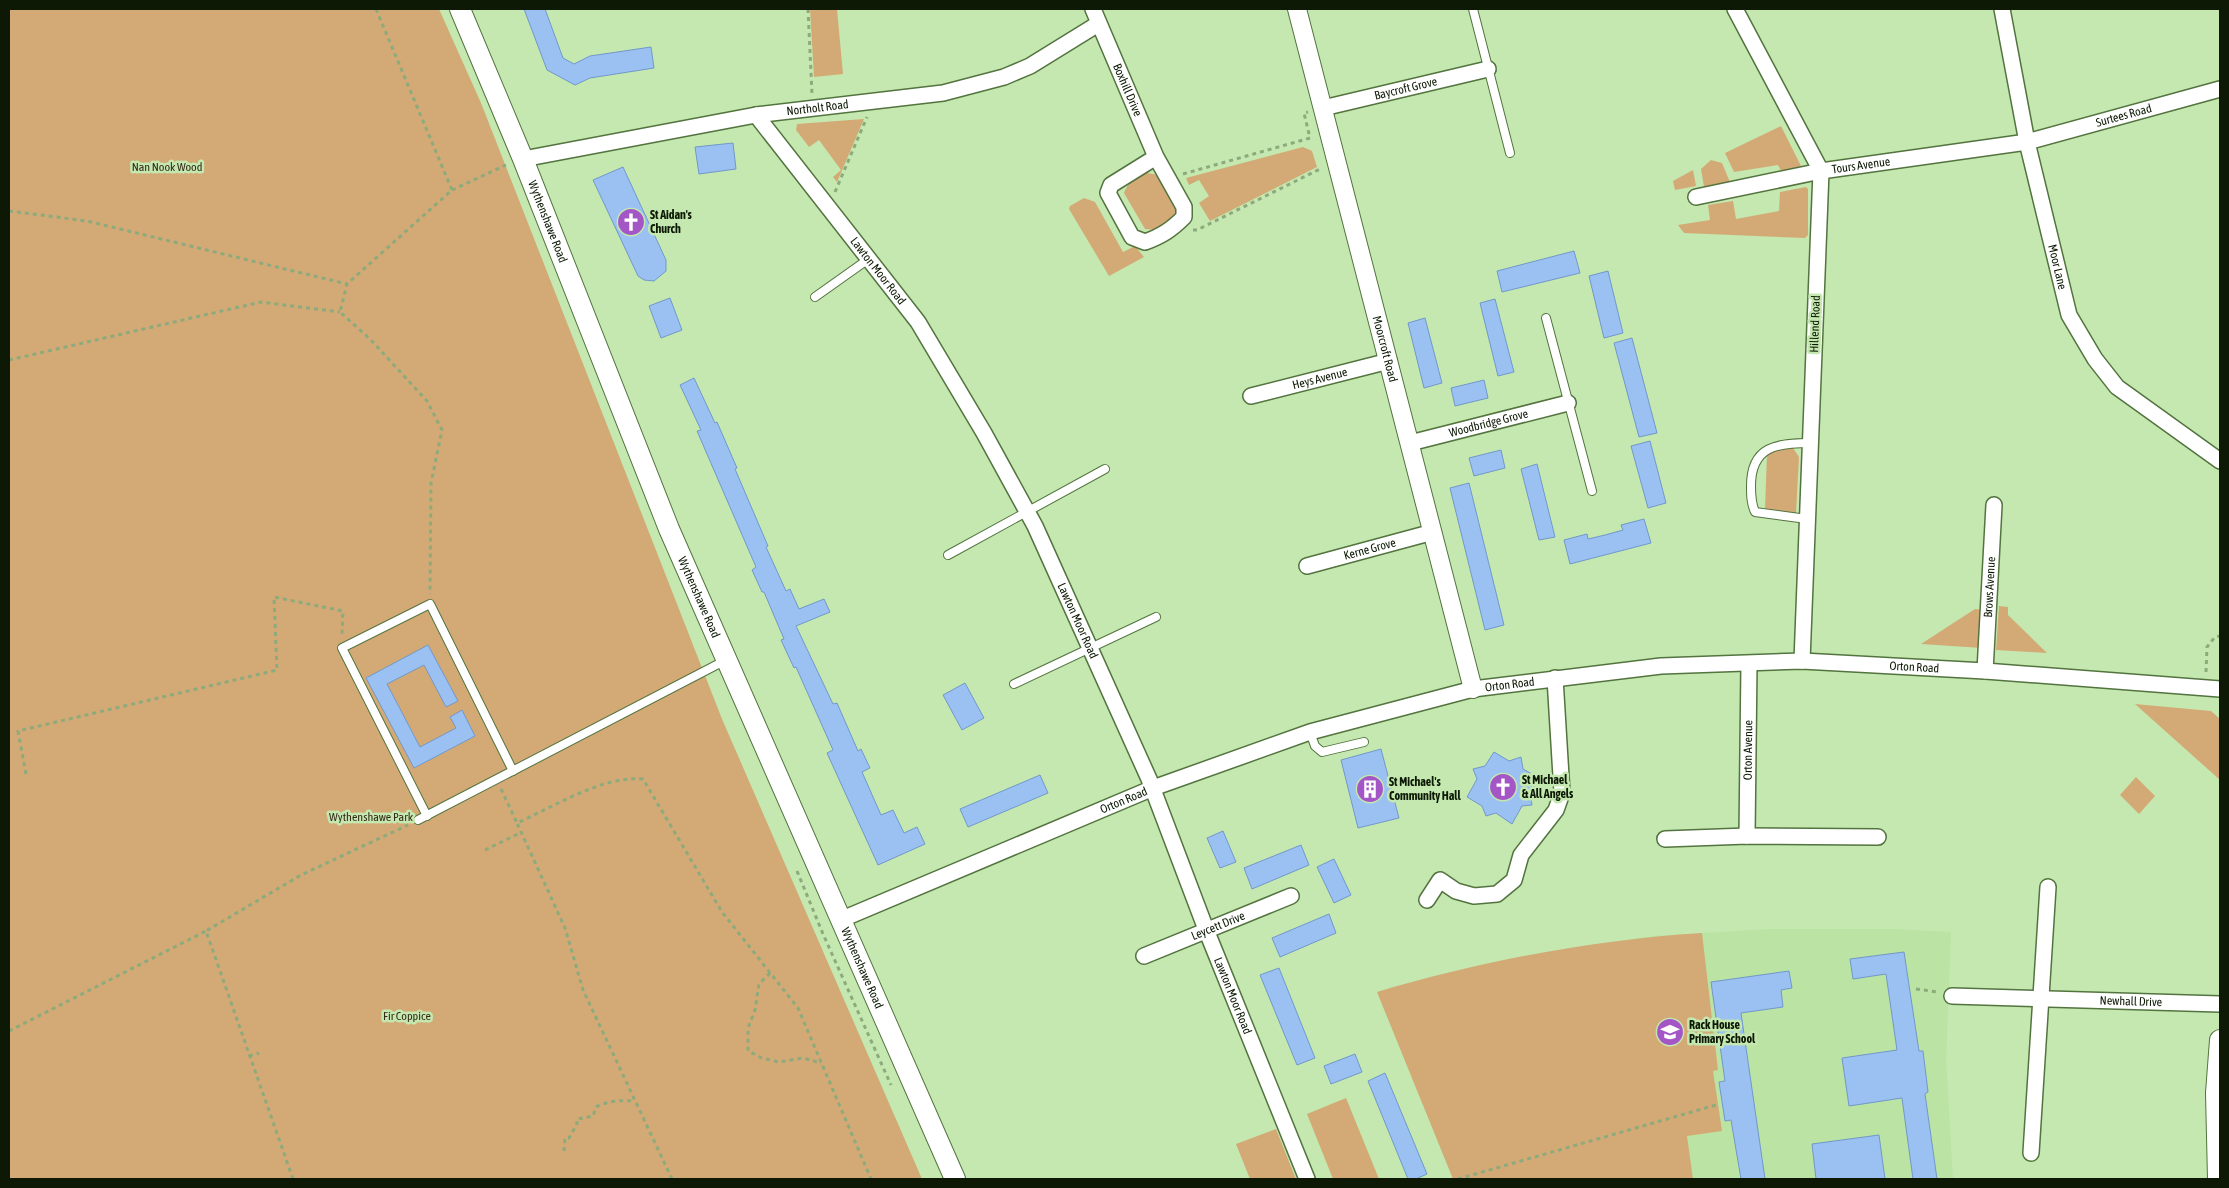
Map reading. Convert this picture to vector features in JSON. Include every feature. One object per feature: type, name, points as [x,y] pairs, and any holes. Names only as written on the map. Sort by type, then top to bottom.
[{"type":"main road","name":"Wythenshawe Road","points":[[460,9],[517,161],[669,529],[728,659],[840,920],[955,1179]]},
{"type":"main road","points":[[2218,1179],[2216,1093],[2220,1040]]},
{"type":"street","name":"Boxhill Drive","points":[[1093,9],[1156,157],[1184,207],[1184,217],[1174,228]]},
{"type":"street","name":"Moorcroft Road","points":[[1298,9],[1473,689]]},
{"type":"street","name":"Hillend Road","points":[[1735,9],[1820,171],[1802,660]]},
{"type":"street","name":"Moor Lane","points":[[2002,9],[2027,142],[2069,315],[2095,359],[2117,387],[2220,461]]},
{"type":"street","name":"Northolt Road","points":[[517,161],[756,115],[943,93],[1004,77],[1030,66],[1098,24]]},
{"type":"street","name":"Baycroft Grove","points":[[1323,108],[1488,69]]},
{"type":"street","name":"Surtees Road","points":[[2027,142],[2220,89]]},
{"type":"street","name":"Lawton Moor Road","points":[[756,115],[870,258],[918,322],[1027,511],[1091,647],[1153,788],[1207,932],[1307,1179]]},
{"type":"street","name":"Tours Avenue","points":[[1696,197],[1820,171],[2027,142]]},
{"type":"street","points":[[1156,157],[1111,185],[1108,193],[1132,237],[1146,242],[1174,228]]},
{"type":"street","name":"Heys Avenue","points":[[1251,396],[1389,361]]},
{"type":"street","name":"Woodbridge Grove","points":[[1410,443],[1568,403]]},
{"type":"street","name":"Brows Avenue","points":[[1985,671],[1994,505]]},
{"type":"street","name":"Kerne Grove","points":[[1307,566],[1433,532]]},
{"type":"street","name":"Orton Road","points":[[840,920],[1153,788],[1310,732],[1473,689],[1661,666],[1749,664],[1802,660],[1985,671],[2220,689]]},
{"type":"street","name":"Orton Avenue","points":[[1747,836],[1749,664]]},
{"type":"street","points":[[1427,900],[1440,880],[1456,891],[1474,896],[1497,894],[1514,880],[1521,855],[1556,810],[1562,793],[1555,678]]},
{"type":"street","points":[[1665,839],[1747,836],[1878,837]]},
{"type":"street","points":[[2032,1153],[2048,886]]},
{"type":"street","name":"Leycett Drive","points":[[1144,956],[1207,932],[1291,896]]},
{"type":"street","name":"Newhall Drive","points":[[1952,996],[2220,1004]]},
{"type":"lane","points":[[1473,9],[1510,153]]},
{"type":"lane","points":[[815,297],[870,258]]},
{"type":"lane","points":[[1546,318],[1592,491]]},
{"type":"lane","points":[[1807,519],[1755,512],[1751,502],[1751,468],[1758,457],[1772,447],[1790,443],[1810,443]]},
{"type":"lane","points":[[948,555],[1105,469]]},
{"type":"lane","points":[[427,816],[342,648],[430,604],[513,770]]},
{"type":"lane","points":[[1014,684],[1156,617]]},
{"type":"lane","points":[[418,820],[728,659]]},
{"type":"lane","points":[[1310,732],[1315,746],[1322,752],[1364,742]]},
{"type":"path","points":[[376,9],[452,190]]},
{"type":"path","points":[[808,9],[813,107]]},
{"type":"path","points":[[829,206],[867,117],[868,103]]},
{"type":"path","points":[[1168,178],[1310,138],[1304,113],[1323,108]]},
{"type":"path","points":[[340,312],[347,284],[452,190],[517,161]]},
{"type":"path","points":[[1174,228],[1197,230],[1337,161]]},
{"type":"path","points":[[9,211],[88,220],[347,284]]},
{"type":"path","points":[[9,360],[262,302],[340,312],[370,339],[427,401],[442,430],[431,483],[430,604]]},
{"type":"path","points":[[26,774],[18,731],[277,670],[274,597],[343,611],[342,648]]},
{"type":"path","points":[[2205,688],[2207,648],[2215,637],[2220,636]]},
{"type":"path","points":[[517,823],[611,781],[629,778],[643,779],[722,912],[798,1008],[871,1179]]},
{"type":"path","points":[[481,787],[483,790],[498,782],[565,928],[582,990],[672,1179]]},
{"type":"path","points":[[9,1031],[206,931],[301,875],[418,820]]},
{"type":"path","points":[[485,850],[522,832]]},
{"type":"path","points":[[206,931],[293,1179]]},
{"type":"path","points":[[770,973],[759,984],[755,1010],[748,1028],[748,1051],[762,1058],[779,1062],[803,1058],[821,1063]]},
{"type":"path","points":[[1916,989],[1946,992],[1952,996]]},
{"type":"path","points":[[249,1056],[259,1053]]},
{"type":"path","points":[[564,1151],[565,1138],[569,1138],[577,1124],[577,1119],[593,1116],[596,1107],[602,1104],[623,1100],[634,1101]]},
{"type":"path","points":[[1458,1179],[1716,1105]]},
{"type":"shaded area","name":"Rack House Primary School","points":[[1771,929],[1892,929],[1951,932],[1946,1060],[1953,1179],[1453,1179],[1377,992],[1485,964],[1604,943],[1654,936]]},
{"type":"green space","name":"Wythenshawe Park","points":[[9,9],[439,9],[481,103],[722,719],[922,1179],[9,1179]]},
{"type":"green space","points":[[810,9],[837,9],[843,74],[814,77]]},
{"type":"green space","points":[[864,119],[837,182],[833,177],[841,170],[819,140],[809,147],[796,130],[797,124]]},
{"type":"green space","points":[[1781,126],[1804,172],[1784,177],[1778,165],[1734,172],[1725,153]]},
{"type":"green space","points":[[1303,147],[1312,151],[1317,167],[1210,221],[1199,203],[1209,196],[1199,180],[1189,185],[1186,178]]},
{"type":"green space","points":[[1711,160],[1722,163],[1732,187],[1705,193],[1701,169]]},
{"type":"green space","points":[[1693,170],[1696,186],[1675,190],[1673,181]]},
{"type":"green space","points":[[1147,173],[1159,175],[1179,212],[1159,230],[1145,229],[1124,193],[1130,183]]},
{"type":"green space","points":[[1806,187],[1808,189],[1808,235],[1805,238],[1684,233],[1678,225],[1710,220],[1708,205],[1733,201],[1736,219],[1779,211],[1780,192]]},
{"type":"green space","points":[[1084,198],[1095,202],[1123,252],[1135,246],[1144,257],[1109,276],[1069,209],[1070,206]]},
{"type":"green space","points":[[1774,448],[1793,448],[1799,457],[1796,513],[1772,514],[1765,509],[1767,454]]},
{"type":"green space","points":[[1999,606],[2008,607],[2008,615],[2047,653],[1996,650]]},
{"type":"green space","points":[[1975,609],[1985,610],[1982,648],[1921,644]]},
{"type":"green space","points":[[2135,704],[2211,711],[2220,719],[2220,780]]},
{"type":"green space","points":[[2136,777],[2155,796],[2139,814],[2120,795]]},
{"type":"green space","points":[[1702,933],[1718,1070],[1713,1071],[1722,1131],[1687,1136],[1693,1179],[1453,1179],[1377,992],[1456,971],[1537,954],[1619,941]]},
{"type":"green space","points":[[1346,1098],[1379,1179],[1333,1179],[1307,1114]]},
{"type":"green space","points":[[1276,1129],[1296,1179],[1250,1179],[1236,1144]]},
{"type":"building","points":[[524,9],[545,9],[563,58],[574,64],[590,56],[651,47],[654,68],[590,78],[575,85],[547,70]]},
{"type":"building","points":[[733,143],[736,169],[699,174],[695,147]]},
{"type":"building","points":[[623,167],[666,260],[666,271],[654,281],[644,280],[638,276],[593,180]]},
{"type":"building","points":[[1574,251],[1580,273],[1502,292],[1497,271]]},
{"type":"building","points":[[1608,271],[1623,333],[1604,338],[1589,276]]},
{"type":"building","points":[[670,298],[682,330],[661,338],[649,306]]},
{"type":"building","points":[[1495,299],[1514,372],[1498,376],[1480,303]]},
{"type":"building","points":[[1425,318],[1442,383],[1424,388],[1408,323]]},
{"type":"building","points":[[1632,338],[1657,433],[1639,437],[1614,343]]},
{"type":"building","points":[[694,378],[715,423],[717,422],[737,468],[735,469],[768,546],[766,547],[786,591],[790,589],[799,609],[824,599],[830,612],[796,626],[833,704],[837,703],[858,751],[861,749],[870,768],[862,772],[881,815],[893,810],[904,833],[917,827],[925,844],[878,865],[827,753],[833,750],[796,667],[794,668],[781,640],[784,639],[764,592],[762,592],[752,570],[756,567],[697,431],[701,430],[680,385]]},
{"type":"building","points":[[1484,380],[1488,398],[1455,406],[1451,388]]},
{"type":"building","points":[[1650,441],[1666,503],[1648,508],[1631,446]]},
{"type":"building","points":[[1501,450],[1505,468],[1474,476],[1469,458]]},
{"type":"building","points":[[1537,464],[1555,537],[1539,540],[1521,469]]},
{"type":"building","points":[[1469,483],[1504,625],[1485,630],[1450,488]]},
{"type":"building","points":[[1644,519],[1651,543],[1570,564],[1564,540],[1587,534],[1588,539],[1605,535],[1623,530],[1621,525]]},
{"type":"building","points":[[428,645],[458,701],[446,707],[424,665],[387,684],[420,747],[456,728],[450,717],[462,710],[475,736],[414,768],[366,678]]},
{"type":"building","points":[[965,683],[984,718],[962,730],[943,695]]},
{"type":"building","name":"St Michael's Community Hall","points":[[1381,749],[1399,818],[1358,828],[1341,760]]},
{"type":"building","name":"St Michael & All Angels","points":[[1494,752],[1509,761],[1521,757],[1523,769],[1539,778],[1530,794],[1532,805],[1522,806],[1512,824],[1496,813],[1486,816],[1482,806],[1467,797],[1477,779],[1473,769],[1485,766]]},
{"type":"building","points":[[1040,775],[1048,793],[968,827],[960,809]]},
{"type":"building","points":[[1223,831],[1236,862],[1220,868],[1207,838]]},
{"type":"building","points":[[1301,845],[1309,865],[1252,889],[1244,868]]},
{"type":"building","points":[[1334,859],[1351,895],[1334,903],[1317,867]]},
{"type":"building","points":[[1329,914],[1336,933],[1280,957],[1272,938]]},
{"type":"building","points":[[1904,952],[1919,1051],[1923,1051],[1928,1092],[1925,1094],[1937,1179],[1913,1179],[1902,1098],[1849,1106],[1842,1058],[1897,1050],[1886,974],[1853,979],[1850,959]]},
{"type":"building","points":[[1279,968],[1315,1058],[1297,1065],[1260,975]]},
{"type":"building","points":[[1789,971],[1792,988],[1781,990],[1783,1007],[1741,1013],[1765,1179],[1741,1179],[1731,1120],[1725,1121],[1719,1082],[1725,1081],[1711,982]]},
{"type":"building","points":[[1355,1054],[1362,1072],[1331,1084],[1324,1066]]},
{"type":"building","points":[[1385,1073],[1427,1174],[1416,1179],[1408,1179],[1368,1081]]},
{"type":"building","points":[[1879,1135],[1885,1179],[1816,1179],[1812,1144]]},
{"type":"place","name":"St Aidan's Church","points":[[631,222]]},
{"type":"place","name":"St Michael & All Angels","points":[[1503,787]]},
{"type":"place","name":"St Michael's Community Hall","points":[[1370,789]]},
{"type":"place","name":"Rack House Primary School","points":[[1670,1032]]},
{"type":"park label","name":"Nan Nook Wood","points":[[167,167]]},
{"type":"park label","name":"Fir Coppice","points":[[407,1016]]}]
